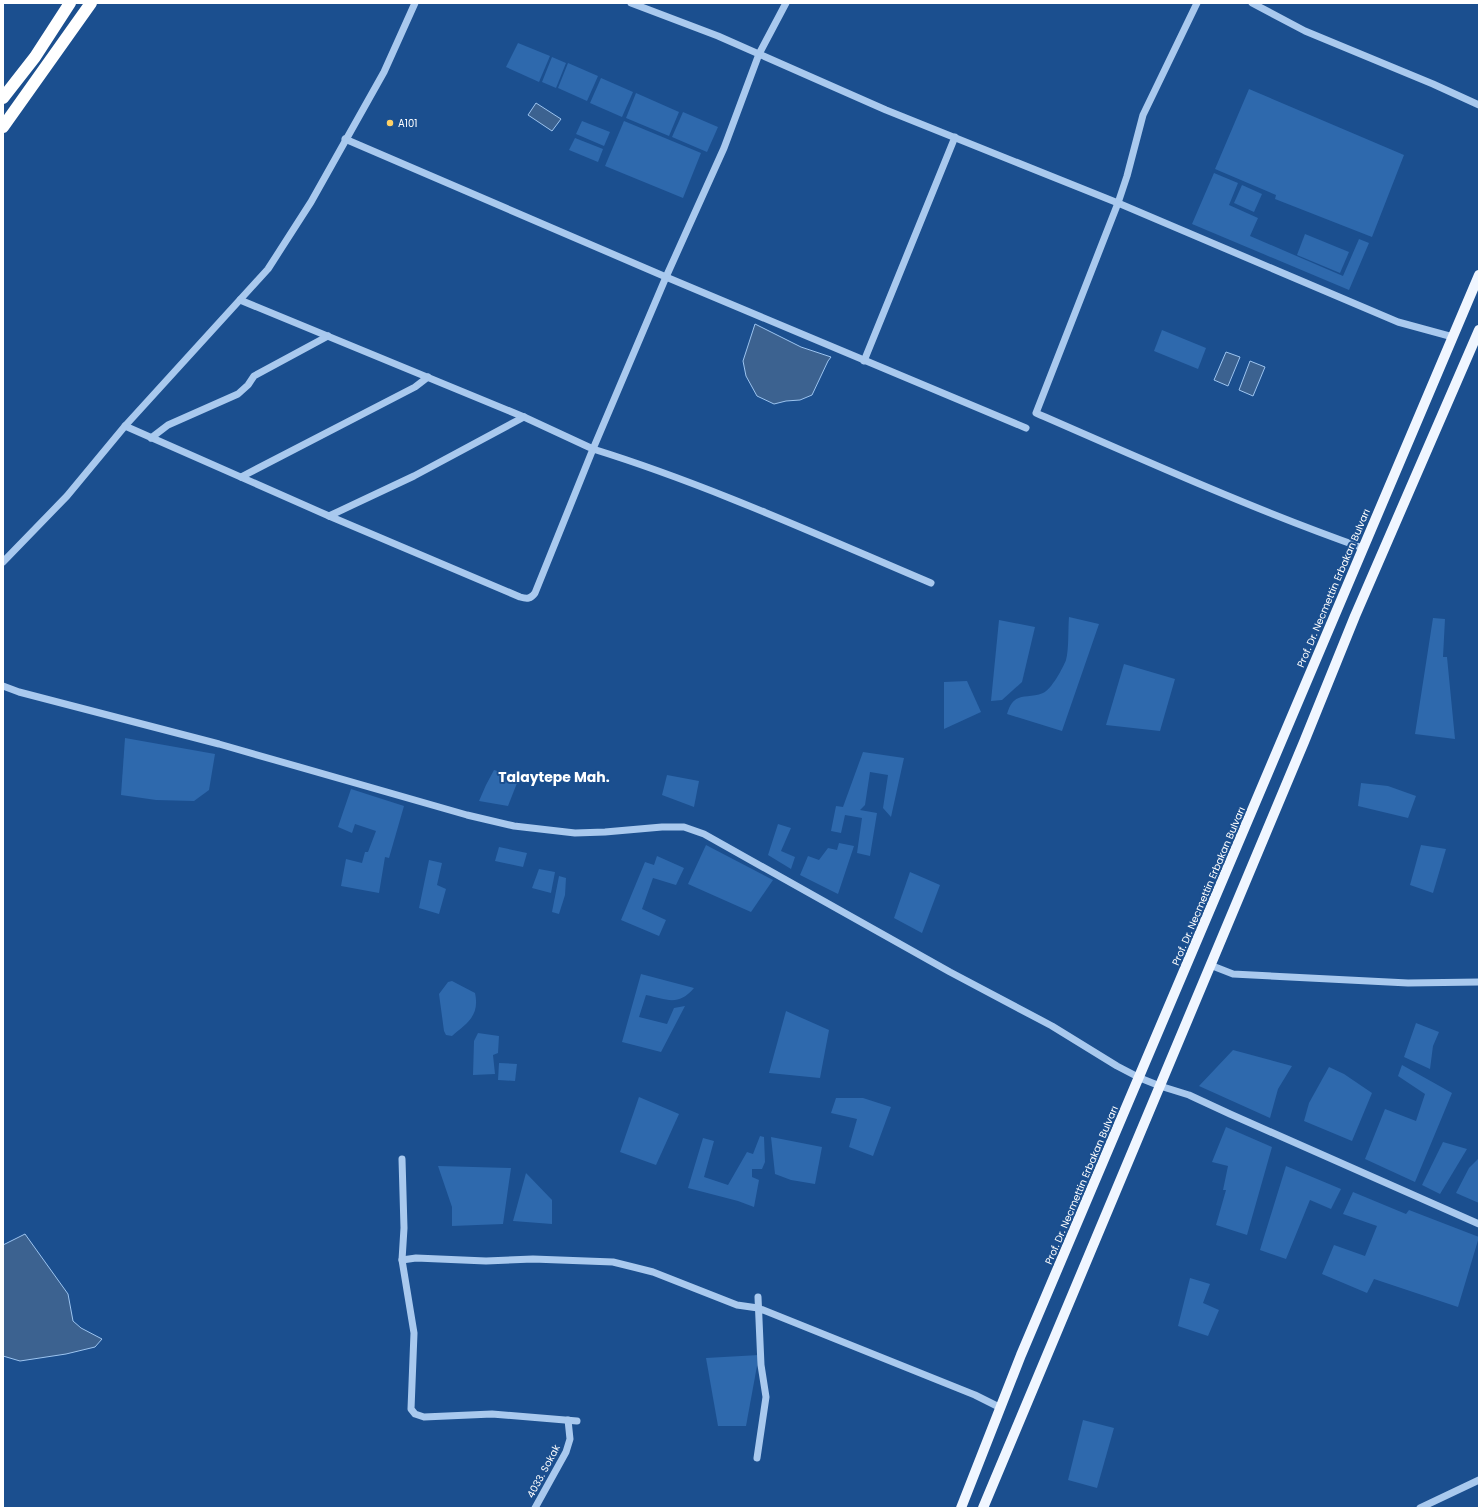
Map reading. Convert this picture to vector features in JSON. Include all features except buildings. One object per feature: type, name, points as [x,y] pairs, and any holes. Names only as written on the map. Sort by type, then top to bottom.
[{"type":"highway","points":[[3,98],[35,57],[70,3]]},
{"type":"highway","points":[[3,127],[91,3]]},
{"type":"main road","name":"Prof. Dr. Necmettin Erbakan Bulvarı","points":[[961,1508],[1021,1355],[1140,1078],[1479,275]]},
{"type":"main road","points":[[983,1508],[1355,616],[1479,330]]},
{"type":"street","points":[[3,562],[67,496],[125,426],[268,268],[311,202],[345,139],[384,72],[415,3]]},
{"type":"street","points":[[631,3],[718,36],[886,110],[1118,202],[1398,322],[1453,337]]},
{"type":"street","points":[[125,426],[329,516],[520,597],[527,599],[532,597],[535,593],[666,277],[724,148],[759,54],[786,3]]},
{"type":"street","points":[[1197,3],[1143,115],[1128,176],[1036,413],[1305,528],[1363,548]]},
{"type":"street","points":[[1252,3],[1305,30],[1479,105]]},
{"type":"street","points":[[864,361],[955,137]]},
{"type":"street","points":[[345,139],[666,277],[1026,428]]},
{"type":"street","points":[[240,300],[524,417],[593,450],[629,460],[748,505],[931,583]]},
{"type":"street","points":[[151,438],[168,425],[238,394],[248,386],[254,376],[328,336]]},
{"type":"street","points":[[241,477],[415,387],[428,377]]},
{"type":"street","points":[[329,516],[414,476],[524,417]]},
{"type":"street","points":[[3,686],[19,692],[219,744],[467,815],[514,826],[575,833],[684,827],[704,834],[950,972],[1052,1026],[1117,1066],[1140,1078],[1189,1095],[1479,1224]]},
{"type":"street","points":[[1210,965],[1233,974],[1408,983],[1479,982]]},
{"type":"street","points":[[402,1159],[404,1228],[402,1260],[414,1333],[412,1409],[415,1414],[424,1417],[492,1414],[577,1421]]},
{"type":"street","points":[[402,1260],[416,1258],[486,1261],[533,1259],[613,1262],[653,1272],[737,1305],[758,1308],[975,1395],[1001,1408]]},
{"type":"street","points":[[757,1458],[766,1397],[761,1366],[758,1297]]},
{"type":"street","name":"4033. Sokak","points":[[535,1508],[566,1452],[570,1439],[568,1420]]},
{"type":"street","points":[[1420,1508],[1479,1480]]},
{"type":"shaded area","points":[[518,43],[550,56],[539,82],[506,67]]},
{"type":"shaded area","points":[[552,57],[566,63],[556,88],[542,82]]},
{"type":"shaded area","points":[[568,63],[598,76],[587,101],[558,88]]},
{"type":"shaded area","points":[[601,78],[633,92],[622,117],[590,103]]},
{"type":"shaded area","points":[[1249,89],[1404,155],[1372,237],[1275,199],[1276,195],[1215,169]]},
{"type":"shaded area","points":[[636,93],[679,112],[669,136],[626,118]]},
{"type":"shaded area","points":[[536,103],[561,119],[552,131],[528,115]]},
{"type":"shaded area","points":[[683,112],[718,127],[707,152],[672,137]]},
{"type":"shaded area","points":[[582,121],[610,132],[604,146],[576,134]]},
{"type":"shaded area","points":[[624,121],[701,153],[683,198],[605,166]]},
{"type":"shaded area","points":[[575,138],[603,149],[598,162],[569,150]]},
{"type":"shaded area","points":[[1214,173],[1238,183],[1229,205],[1258,218],[1250,236],[1343,276],[1359,239],[1369,243],[1349,290],[1192,224]]},
{"type":"shaded area","points":[[1242,185],[1262,194],[1254,212],[1234,203]]},
{"type":"shaded area","points":[[1305,234],[1349,252],[1340,273],[1297,255]]},
{"type":"shaded area","points":[[755,324],[801,347],[831,357],[812,395],[800,400],[774,404],[757,396],[746,376],[743,361]]},
{"type":"shaded area","points":[[1162,330],[1206,348],[1198,369],[1154,351]]},
{"type":"shaded area","points":[[1226,352],[1240,357],[1228,386],[1214,380]]},
{"type":"shaded area","points":[[1250,361],[1265,367],[1253,396],[1239,390]]},
{"type":"shaded area","points":[[1069,617],[1099,624],[1062,731],[1007,714],[1010,706],[1017,699],[1043,693],[1050,688],[1066,660]]},
{"type":"shaded area","points":[[1433,618],[1445,619],[1443,657],[1447,657],[1455,739],[1415,734]]},
{"type":"shaded area","points":[[999,620],[1035,627],[1022,682],[1002,700],[991,701]]},
{"type":"shaded area","points":[[1124,664],[1175,679],[1160,731],[1106,725]]},
{"type":"shaded area","points":[[967,681],[981,712],[944,729],[944,682]]},
{"type":"shaded area","points":[[125,738],[215,754],[209,790],[194,801],[156,800],[121,795]]},
{"type":"shaded area","points":[[863,752],[904,758],[891,817],[883,808],[888,775],[870,772],[865,805],[860,810],[877,813],[870,856],[857,853],[862,818],[845,815],[841,833],[831,831],[836,806],[843,807]]},
{"type":"shaded area","points":[[494,770],[519,778],[508,806],[479,801]]},
{"type":"shaded area","points":[[667,775],[699,781],[694,807],[662,795]]},
{"type":"shaded area","points":[[1361,783],[1388,786],[1416,796],[1408,818],[1358,806]]},
{"type":"shaded area","points":[[351,789],[404,806],[389,858],[385,857],[379,893],[341,886],[346,859],[362,863],[365,852],[368,852],[376,831],[355,824],[352,833],[338,827]]},
{"type":"shaded area","points":[[778,824],[791,828],[781,851],[795,857],[791,869],[768,855]]},
{"type":"shaded area","points":[[839,843],[854,846],[838,894],[800,875],[808,856],[819,860],[828,848],[837,850]]},
{"type":"shaded area","points":[[706,845],[773,880],[751,912],[688,884]]},
{"type":"shaded area","points":[[1421,845],[1446,849],[1433,893],[1410,885]]},
{"type":"shaded area","points":[[499,847],[527,853],[523,867],[495,861]]},
{"type":"shaded area","points":[[657,856],[684,868],[676,885],[653,878],[642,909],[666,920],[659,936],[621,920],[645,862],[654,865]]},
{"type":"shaded area","points":[[429,860],[442,863],[437,885],[446,889],[439,914],[419,908]]},
{"type":"shaded area","points":[[539,869],[555,872],[551,893],[532,888]]},
{"type":"shaded area","points":[[910,872],[940,885],[922,933],[894,918]]},
{"type":"shaded area","points":[[559,876],[566,878],[565,895],[559,914],[552,912]]},
{"type":"shaded area","points":[[641,974],[694,988],[683,998],[677,1000],[666,1000],[646,995],[639,1017],[667,1024],[674,1008],[685,1006],[661,1052],[622,1042]]},
{"type":"shaded area","points":[[452,981],[475,993],[476,1008],[467,1023],[452,1036],[446,1035],[444,1031],[439,994],[448,982]]},
{"type":"shaded area","points":[[786,1011],[829,1030],[820,1078],[769,1073]]},
{"type":"shaded area","points":[[1416,1023],[1439,1032],[1433,1046],[1430,1069],[1404,1057]]},
{"type":"shaded area","points":[[478,1033],[499,1036],[498,1053],[493,1055],[495,1074],[473,1075],[474,1041]]},
{"type":"shaded area","points":[[1233,1050],[1292,1066],[1278,1089],[1270,1118],[1199,1086]]},
{"type":"shaded area","points":[[499,1063],[517,1064],[515,1081],[498,1080]]},
{"type":"shaded area","points":[[1402,1065],[1452,1093],[1415,1182],[1365,1159],[1385,1109],[1416,1121],[1425,1094],[1398,1076]]},
{"type":"shaded area","points":[[1329,1067],[1344,1074],[1372,1093],[1352,1141],[1304,1121],[1309,1103]]},
{"type":"shaded area","points":[[639,1097],[679,1114],[656,1165],[620,1152]]},
{"type":"shaded area","points":[[836,1098],[863,1098],[891,1107],[873,1156],[849,1147],[857,1119],[831,1113]]},
{"type":"shaded area","points":[[1226,1127],[1272,1147],[1247,1235],[1216,1225],[1226,1190],[1223,1190],[1228,1166],[1212,1162]]},
{"type":"shaded area","points":[[760,1136],[764,1137],[765,1162],[762,1169],[752,1169],[752,1177],[759,1180],[754,1207],[738,1201],[688,1188],[703,1138],[714,1141],[704,1177],[728,1185],[747,1152],[753,1154]]},
{"type":"shaded area","points":[[771,1137],[822,1147],[815,1184],[791,1180],[775,1174]]},
{"type":"shaded area","points":[[1443,1142],[1467,1149],[1440,1194],[1422,1185]]},
{"type":"shaded area","points":[[1479,1158],[1479,1203],[1456,1193],[1469,1168]]},
{"type":"shaded area","points":[[438,1166],[511,1168],[503,1224],[452,1226],[452,1207]]},
{"type":"shaded area","points":[[1286,1166],[1341,1189],[1331,1209],[1310,1200],[1286,1259],[1260,1250]]},
{"type":"shaded area","points":[[526,1173],[552,1200],[552,1224],[513,1221]]},
{"type":"shaded area","points":[[1353,1192],[1406,1214],[1409,1210],[1479,1237],[1458,1307],[1374,1279],[1367,1293],[1322,1274],[1334,1245],[1365,1256],[1377,1226],[1343,1214]]},
{"type":"shaded area","points":[[25,1234],[68,1294],[73,1321],[81,1328],[102,1339],[95,1347],[66,1354],[20,1361],[3,1356],[3,1245]]},
{"type":"shaded area","points":[[1190,1278],[1210,1284],[1203,1303],[1219,1310],[1208,1336],[1178,1326]]},
{"type":"shaded area","points":[[759,1355],[746,1426],[718,1426],[706,1358]]},
{"type":"shaded area","points":[[1083,1420],[1114,1428],[1097,1488],[1068,1480]]},
{"type":"place","name":"A101","points":[[390,123]]},
{"type":"district","name":"Talaytepe Mah.","points":[[554,777]]}]
